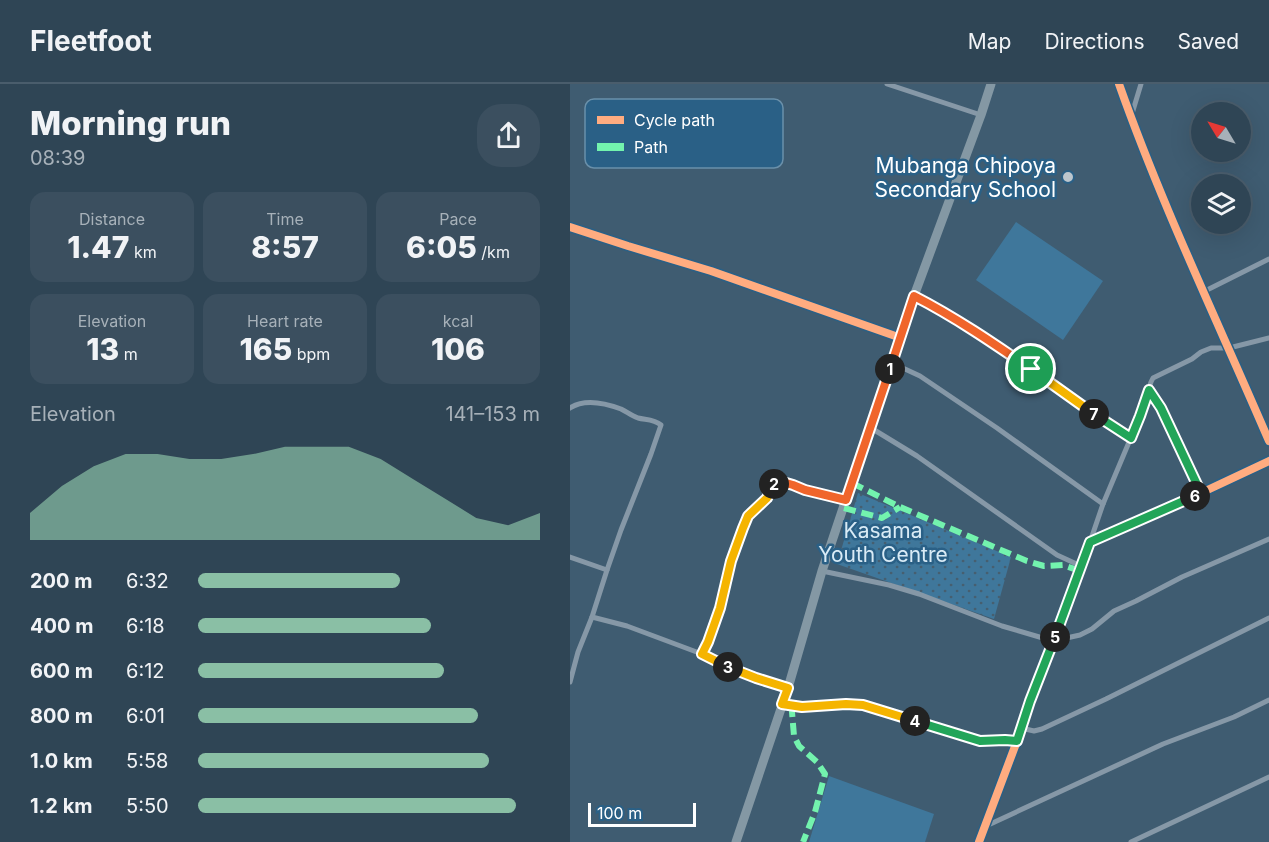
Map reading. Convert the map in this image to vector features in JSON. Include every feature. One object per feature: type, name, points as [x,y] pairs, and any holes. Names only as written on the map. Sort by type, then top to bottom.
[{"type":"main road","points":[[736,842],[788,688],[822,572],[914,296],[991,84]]},
{"type":"street","points":[[887,84],[981,115]]},
{"type":"street","points":[[1119,84],[1174,226],[1269,441]]},
{"type":"street","points":[[1131,117],[1141,84]]},
{"type":"street","points":[[570,227],[711,271],[901,338]]},
{"type":"street","points":[[1203,292],[1269,259]]},
{"type":"street","points":[[914,296],[941,309],[990,341],[1131,438]]},
{"type":"street","points":[[979,842],[1082,567],[1103,504],[1140,416],[1151,382],[1157,375],[1211,348],[1229,348],[1269,338]]},
{"type":"street","points":[[892,363],[920,376],[1027,448],[1103,504]]},
{"type":"street","points":[[1149,390],[1161,408],[1201,493]]},
{"type":"street","points":[[570,408],[580,403],[611,405],[661,425],[621,530],[578,652],[570,682]]},
{"type":"street","points":[[870,429],[917,456],[1057,555],[1082,567]]},
{"type":"street","points":[[1090,542],[1269,461]]},
{"type":"street","points":[[702,654],[720,608],[731,561],[748,516],[767,498],[776,480],[846,500]]},
{"type":"street","points":[[822,572],[889,585],[1002,626],[1053,641],[1092,629],[1114,611],[1182,577],[1269,539]]},
{"type":"street","points":[[570,557],[607,570]]},
{"type":"street","points":[[592,617],[627,626],[702,654],[756,678],[788,688]]},
{"type":"street","points":[[1021,728],[1034,731],[1042,729],[1269,618]]},
{"type":"street","points":[[570,663],[578,652]]},
{"type":"street","points":[[985,826],[1163,744],[1234,717],[1269,700]]},
{"type":"street","points":[[782,704],[802,707],[863,705],[980,741],[1017,741]]},
{"type":"street","points":[[1131,842],[1269,777]]},
{"type":"green space","points":[[1016,222],[1103,281],[1063,340],[976,280]]},
{"type":"green space","name":"Kasama Youth Centre","points":[[858,493],[1011,557],[994,619],[837,564]]},
{"type":"green space","points":[[829,776],[934,814],[925,842],[809,842]]},
{"type":"marked path","points":[[852,483],[900,507],[1027,561],[1044,566],[1063,565],[1080,571]]},
{"type":"marked path","points":[[844,508],[882,518],[900,507]]},
{"type":"marked path","points":[[793,705],[794,736],[799,746],[817,762],[825,774],[815,812],[803,842]]},
{"type":"cycle path","points":[[1119,84],[1172,219],[1269,441]]},
{"type":"cycle path","points":[[570,227],[711,271],[901,338]]},
{"type":"cycle path","points":[[979,842],[1090,542],[1269,461]]},
{"type":"place","name":"Mubanga Chipoya Secondary School","points":[[1068,177]]},
{"type":"route","points":[[914,296],[941,309],[1031,369],[1131,438],[1149,390],[1161,408],[1201,493],[1090,542],[1017,741],[980,741],[863,705],[802,707],[782,704],[788,688],[756,678],[702,654],[720,608],[735,547],[748,516],[767,498],[776,480],[846,500],[914,296]]}]
